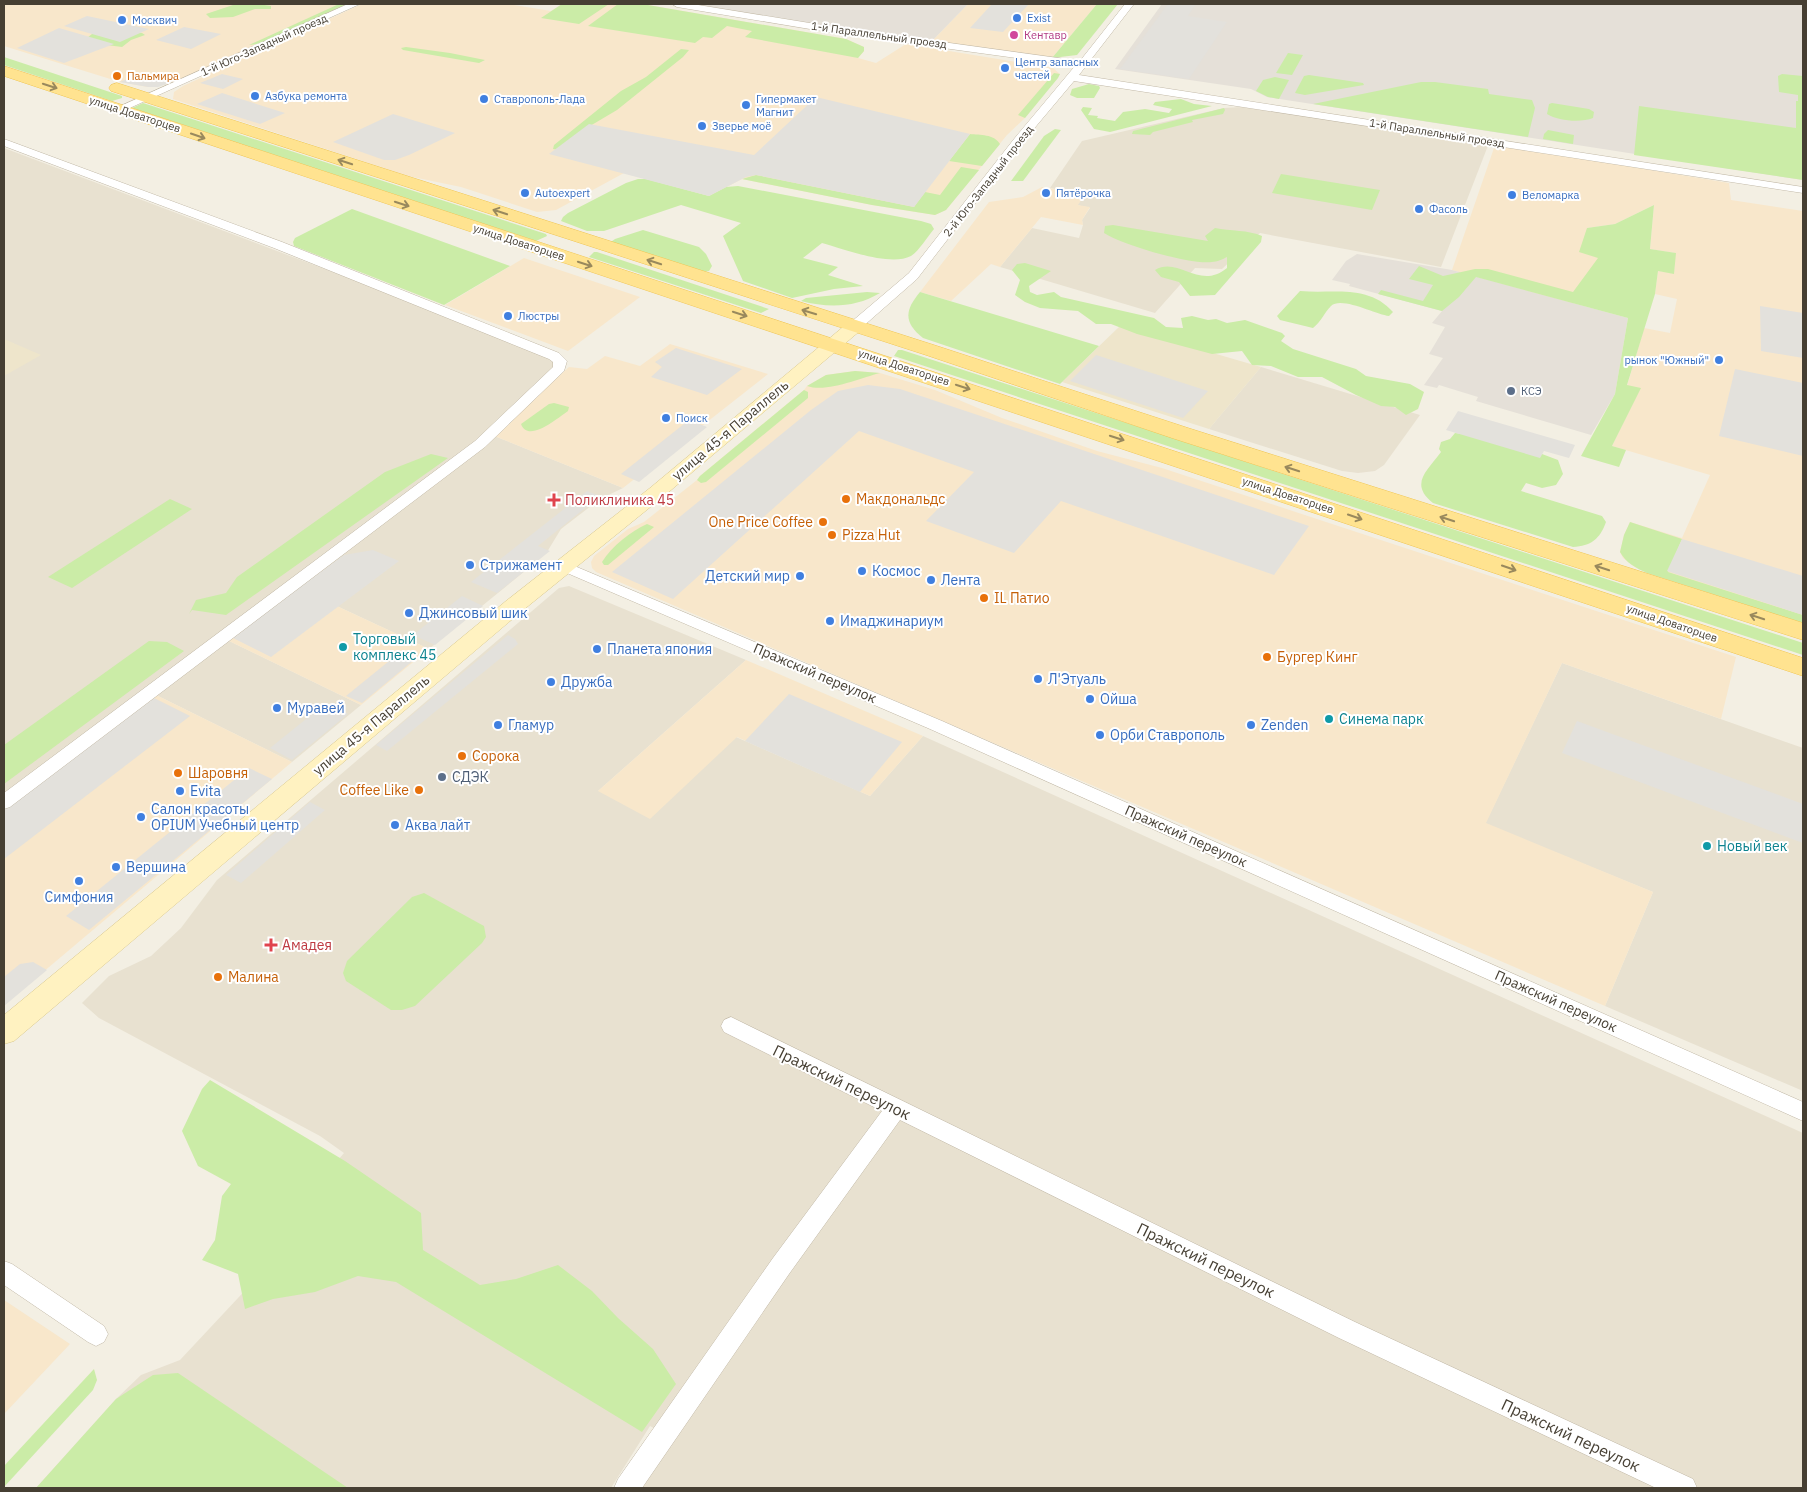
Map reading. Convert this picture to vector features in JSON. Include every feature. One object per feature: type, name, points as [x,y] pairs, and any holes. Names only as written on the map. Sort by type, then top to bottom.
[{"type":"main road","name":"улица Доваторцев","points":[[4,70],[1803,667]]},
{"type":"main road","name":"улица Доваторцев","points":[[102,83],[1189,436],[1803,632]]},
{"type":"main road","name":"улица 45-я Параллель","points":[[4,1032],[514,606],[565,567],[855,326]]},
{"type":"street","name":"1-й Юго-Западный проезд","points":[[119,109],[355,4]]},
{"type":"street","name":"1-й Параллельный проезд","points":[[677,4],[834,30],[1081,64]]},
{"type":"street","name":"2-й Юго-Западный проезд","points":[[855,326],[913,276],[1018,141],[1049,106],[1130,4]]},
{"type":"street","name":"1-й Параллельный проезд","points":[[1071,77],[1803,190]]},
{"type":"street","points":[[4,142],[377,284],[554,356],[560,361],[559,368],[548,380],[480,444],[4,802]]},
{"type":"street","name":"Пражский переулок","points":[[565,567],[936,724],[1803,1112]]},
{"type":"street","name":"Пражский переулок","points":[[731,1026],[1347,1330],[1684,1488]]},
{"type":"street","points":[[627,1488],[781,1266],[896,1108]]},
{"type":"street","points":[[4,1272],[96,1334]]},
{"type":"shaded area","points":[[4,4],[347,4],[176,83],[148,87],[120,82],[4,46]]},
{"type":"shaded area","points":[[362,4],[508,4],[551,11],[562,4],[642,4],[846,39],[864,47],[864,51],[858,58],[876,63],[906,44],[1053,68],[1060,74],[946,210],[935,215],[872,205],[742,179],[709,196],[624,173],[556,210],[537,212],[461,187],[408,176],[173,99],[174,92],[183,86]]},
{"type":"shaded area","points":[[693,4],[968,4],[932,41]]},
{"type":"shaded area","points":[[968,4],[1097,4],[1052,58],[932,41]]},
{"type":"shaded area","points":[[992,4],[1029,4],[1003,32],[970,28]]},
{"type":"shaded area","points":[[1162,4],[1803,4],[1803,180],[1267,97],[1251,89],[1115,69]]},
{"type":"shaded area","points":[[1168,4],[1196,4],[1188,16],[1227,22],[1189,79],[1120,69]]},
{"type":"shaded area","points":[[87,16],[149,29],[120,42],[64,26]]},
{"type":"shaded area","points":[[184,27],[221,34],[191,49],[156,40]]},
{"type":"shaded area","points":[[59,28],[114,44],[64,63],[17,48]]},
{"type":"shaded area","points":[[142,73],[173,82],[158,87],[148,87],[120,82]]},
{"type":"shaded area","points":[[222,74],[243,79],[223,89],[200,83]]},
{"type":"shaded area","points":[[222,93],[285,113],[260,124],[197,104]]},
{"type":"shaded area","points":[[816,97],[970,134],[914,207],[756,175],[746,177],[709,196],[549,154],[589,124],[754,155]]},
{"type":"shaded area","points":[[1241,107],[1489,143],[1441,267],[1260,233],[1222,269],[1195,268],[1155,313],[1000,267],[1032,228],[1079,238],[1083,225],[1082,220],[1090,208],[1077,205],[1084,194],[1050,188],[1082,141],[1224,108]]},
{"type":"shaded area","points":[[393,114],[455,133],[395,160],[384,160],[333,142]]},
{"type":"shaded area","points":[[1500,145],[1729,183],[1731,200],[1803,211],[1803,623],[1647,573],[1623,558],[1620,552],[1624,535],[1630,522],[1682,538],[1710,475],[1612,446],[1640,389],[1627,386],[1644,328],[1670,333],[1677,299],[1655,294],[1658,271],[1674,273],[1675,253],[1650,249],[1654,205],[1615,224],[1587,228],[1605,259],[1573,304],[1452,270],[1494,148]]},
{"type":"shaded area","points":[[4,148],[399,297],[554,360],[553,369],[467,450],[4,795]]},
{"type":"shaded area","points":[[1042,187],[1085,194],[1078,205],[1090,207],[1082,220],[1083,225],[1041,217],[1000,267],[991,264],[951,301],[920,292],[989,202],[1023,197]]},
{"type":"shaded area","points":[[1357,254],[1452,270],[1628,318],[1615,394],[1591,435],[1476,401],[1478,397],[1439,385],[1437,388],[1424,385],[1443,358],[1429,354],[1445,327],[1432,323],[1442,311],[1332,280],[1346,261]]},
{"type":"shaded area","points":[[524,258],[640,297],[568,351],[445,305]]},
{"type":"shaded area","points":[[1760,306],[1803,313],[1803,358],[1761,351]]},
{"type":"shaded area","points":[[1120,326],[1261,367],[1209,429],[1062,382]]},
{"type":"shaded area","points":[[4,339],[41,355],[4,376]]},
{"type":"shaded area","points":[[670,344],[768,374],[623,488],[492,435],[569,367],[587,369],[605,356],[640,366]]},
{"type":"shaded area","points":[[676,348],[742,369],[707,395],[651,377],[662,367],[655,362]]},
{"type":"shaded area","points":[[1096,355],[1208,391],[1183,418],[1070,381]]},
{"type":"shaded area","points":[[1261,367],[1420,415],[1384,465],[1375,471],[1358,473],[1342,471],[1209,429]]},
{"type":"shaded area","points":[[1735,369],[1803,383],[1803,456],[1719,436]]},
{"type":"shaded area","points":[[855,371],[880,373],[935,390],[1002,418],[1097,451],[1162,468],[1736,657],[1721,719],[1562,663],[1486,823],[1653,892],[1605,1006],[596,572],[592,568],[591,562],[594,556],[628,529],[644,522],[697,480],[807,386],[826,375]]},
{"type":"shaded area","points":[[868,385],[900,389],[1309,526],[1274,575],[1061,501],[1014,553],[926,521],[974,472],[859,431],[673,599],[612,572],[811,410],[838,391]]},
{"type":"shaded area","points":[[1458,411],[1575,445],[1569,458],[1544,451],[1540,458],[1446,430]]},
{"type":"shaded area","points":[[689,420],[707,427],[639,482],[621,474]]},
{"type":"shaded area","points":[[492,435],[623,488],[600,499],[561,529],[547,552],[536,562],[429,649],[296,587]]},
{"type":"shaded area","points":[[587,491],[600,496],[538,546],[550,551],[497,593],[471,582]]},
{"type":"shaded area","points":[[1682,539],[1803,576],[1803,615],[1667,571]]},
{"type":"shaded area","points":[[373,550],[399,561],[271,657],[231,637],[344,555]]},
{"type":"shaded area","points":[[569,586],[746,660],[598,791],[736,737],[870,796],[923,736],[1803,1133],[1803,1488],[641,1488],[673,1438],[650,1426],[611,1488],[36,1488],[116,1399],[141,1375],[180,1360],[311,1220],[295,1210],[344,1153],[320,1136],[99,1018],[82,1003],[109,976],[151,956],[181,928],[217,880],[559,588]]},
{"type":"shaded area","points":[[296,587],[429,649],[361,705],[225,639]]},
{"type":"shaded area","points":[[462,596],[483,606],[435,645],[413,635]]},
{"type":"shaded area","points":[[508,635],[515,639],[518,644],[387,751],[376,745]]},
{"type":"shaded area","points":[[225,639],[361,705],[292,762],[152,693]]},
{"type":"shaded area","points":[[399,653],[414,660],[362,703],[346,696]]},
{"type":"shaded area","points":[[746,660],[923,736],[870,796],[737,737],[650,819],[598,791]]},
{"type":"shaded area","points":[[1562,663],[1803,748],[1803,1091],[1605,1006],[1653,892],[1485,824]]},
{"type":"shaded area","points":[[152,693],[292,762],[4,1005],[4,805]]},
{"type":"shaded area","points":[[789,694],[902,742],[860,792],[745,741]]},
{"type":"shaded area","points":[[154,698],[190,716],[4,859],[4,810]]},
{"type":"shaded area","points":[[326,703],[348,714],[292,760],[270,748]]},
{"type":"shaded area","points":[[1577,721],[1803,804],[1803,843],[1562,753]]},
{"type":"shaded area","points":[[249,768],[272,779],[89,930],[66,916]]},
{"type":"shaded area","points":[[310,802],[325,810],[241,883],[226,875]]},
{"type":"shaded area","points":[[33,962],[47,970],[4,1006],[4,977],[20,964]]},
{"type":"shaded area","points":[[4,1300],[70,1344],[4,1414]]},
{"type":"green space","points":[[236,4],[258,4],[271,6],[271,9],[255,9],[233,17],[210,18],[206,14]]},
{"type":"green space","points":[[339,4],[347,4],[259,44],[249,45]]},
{"type":"green space","points":[[562,4],[609,4],[579,24],[541,18]]},
{"type":"green space","points":[[618,4],[642,4],[846,39],[864,47],[864,51],[858,58],[745,37],[752,31],[727,26],[712,38],[703,37],[695,43],[588,26]]},
{"type":"green space","points":[[1097,4],[1118,4],[1077,55],[1052,58]]},
{"type":"green space","points":[[97,30],[142,33],[145,35],[131,40],[122,47],[99,44],[87,38]]},
{"type":"green space","points":[[406,47],[485,60],[479,63],[403,50],[401,48]]},
{"type":"green space","points":[[681,49],[689,50],[683,57],[617,110],[590,126],[559,150],[553,149],[554,145],[621,91],[646,77]]},
{"type":"green space","points":[[1288,53],[1303,55],[1292,75],[1276,73]]},
{"type":"green space","points":[[4,57],[122,96],[122,98],[112,101],[4,65]]},
{"type":"green space","points":[[1054,73],[1060,74],[1025,118],[1018,115]]},
{"type":"green space","points":[[1782,74],[1803,76],[1803,180],[1634,155],[1639,106],[1796,128],[1796,101],[1798,101],[1798,95],[1779,92],[1778,76]]},
{"type":"green space","points":[[1309,75],[1363,83],[1364,85],[1305,95],[1295,93],[1304,76]]},
{"type":"green space","points":[[1275,77],[1289,80],[1279,99],[1268,97],[1256,91],[1263,80]]},
{"type":"green space","points":[[1421,82],[1488,89],[1489,94],[1532,100],[1535,108],[1528,137],[1313,104]]},
{"type":"green space","points":[[1089,84],[1099,86],[1100,88],[1094,98],[1077,98],[1070,95],[1072,89]]},
{"type":"green space","points":[[1181,99],[1194,104],[1212,106],[1110,132],[1094,129],[1081,110],[1083,107],[1092,108],[1088,115],[1115,121],[1123,112],[1145,109],[1169,113],[1172,109],[1153,105],[1155,102]]},
{"type":"green space","points":[[143,103],[546,234],[547,236],[536,241],[132,108]]},
{"type":"green space","points":[[1549,104],[1589,109],[1594,112],[1593,118],[1576,121],[1563,120],[1552,116],[1547,114]]},
{"type":"green space","points":[[1224,108],[1223,114],[1192,120],[1193,122],[1153,132],[1150,135],[1132,134],[1133,131]]},
{"type":"green space","points":[[1055,129],[1061,130],[1023,181],[1011,181],[1044,136]]},
{"type":"green space","points":[[1548,130],[1574,135],[1573,144],[1543,139],[1544,134]]},
{"type":"green space","points":[[970,134],[994,138],[1000,144],[982,166],[949,161]]},
{"type":"green space","points":[[961,167],[979,170],[946,210],[935,215],[872,205],[742,179],[756,175],[914,207],[925,192],[940,195]]},
{"type":"green space","points":[[1281,174],[1380,190],[1372,210],[1272,193]]},
{"type":"green space","points":[[638,179],[646,179],[709,196],[726,187],[738,186],[921,221],[931,224],[934,229],[914,254],[902,259],[867,256],[822,243],[803,258],[838,267],[828,275],[863,286],[834,289],[792,298],[743,281],[723,236],[741,223],[681,205],[604,231],[587,231],[561,221],[568,213],[626,183]]},
{"type":"green space","points":[[1654,205],[1650,249],[1676,253],[1674,274],[1658,271],[1655,294],[1627,385],[1641,388],[1612,446],[1626,450],[1619,467],[1581,456],[1615,394],[1628,318],[1476,277],[1459,297],[1442,311],[1378,294],[1381,290],[1423,301],[1433,285],[1409,279],[1419,266],[1443,276],[1475,269],[1488,269],[1573,292],[1598,258],[1579,252],[1587,228],[1615,224]]},
{"type":"green space","points":[[352,209],[510,266],[444,305],[294,246],[295,238]]},
{"type":"green space","points":[[1113,225],[1208,241],[1205,236],[1215,228],[1262,236],[1261,242],[1215,295],[1190,296],[1179,282],[1161,277],[1155,270],[1172,267],[1207,276],[1217,274],[1227,268],[1227,257],[1216,262],[1202,262],[1157,253],[1126,243],[1104,233],[1105,226]]},
{"type":"green space","points":[[643,230],[699,247],[706,254],[712,266],[709,271],[704,272],[611,242]]},
{"type":"green space","points":[[594,252],[769,309],[761,313],[589,257]]},
{"type":"green space","points":[[1025,263],[1051,271],[1029,286],[1030,292],[1037,295],[1054,292],[1061,297],[1154,318],[1166,327],[1183,328],[1181,318],[1192,316],[1208,320],[1216,319],[1227,323],[1245,320],[1282,333],[1285,336],[1281,341],[1293,349],[1356,369],[1366,376],[1410,384],[1424,392],[1418,409],[1406,415],[1395,407],[1381,406],[1322,377],[1298,377],[1271,366],[1252,365],[1242,351],[1212,354],[1137,334],[1111,324],[1096,324],[1078,311],[1040,308],[1025,302],[1015,295],[1020,280],[1012,270],[1017,264]]},
{"type":"green space","points":[[1300,291],[1362,294],[1373,297],[1393,312],[1389,316],[1383,315],[1343,303],[1331,306],[1313,328],[1280,320],[1277,316]]},
{"type":"green space","points":[[867,292],[880,293],[861,302],[851,304],[831,306],[801,301],[806,298]]},
{"type":"green space","points":[[920,292],[1099,346],[1060,384],[923,338],[912,327],[908,316],[911,305]]},
{"type":"green space","points":[[898,350],[1803,643],[1803,655],[894,356]]},
{"type":"green space","points":[[855,371],[880,373],[824,388],[807,386],[826,375]]},
{"type":"green space","points":[[804,390],[808,392],[808,398],[706,482],[701,483],[697,480],[700,476]]},
{"type":"green space","points":[[554,403],[569,407],[568,411],[537,430],[530,431],[521,424],[549,404]]},
{"type":"green space","points":[[1455,433],[1505,440],[1558,460],[1563,474],[1556,485],[1542,488],[1526,483],[1521,491],[1602,516],[1606,522],[1601,533],[1590,543],[1573,547],[1433,503],[1422,490],[1421,484],[1426,471],[1441,452],[1439,449],[1441,442],[1450,439]]},
{"type":"green space","points":[[431,454],[448,458],[226,615],[192,610],[189,614],[196,600],[226,593],[237,577],[385,472]]},
{"type":"green space","points":[[170,499],[192,509],[72,588],[48,577]]},
{"type":"green space","points":[[1630,522],[1682,539],[1668,572],[1803,615],[1803,623],[1647,573],[1635,567],[1620,552],[1624,535]]},
{"type":"green space","points":[[647,524],[654,527],[608,565],[604,565],[602,562],[616,545],[628,535]]},
{"type":"green space","points":[[149,641],[167,642],[184,651],[4,784],[4,745]]},
{"type":"green space","points":[[424,893],[484,926],[486,937],[482,943],[415,1006],[402,1010],[391,1010],[346,981],[343,973],[347,961],[412,897]]},
{"type":"green space","points":[[210,1080],[345,1161],[421,1213],[423,1250],[480,1285],[516,1279],[558,1265],[592,1291],[618,1318],[653,1349],[676,1384],[642,1432],[396,1282],[358,1276],[315,1292],[273,1299],[245,1309],[238,1274],[202,1260],[215,1240],[222,1196],[231,1184],[198,1166],[182,1131],[202,1089]]},
{"type":"green space","points":[[94,1369],[97,1380],[93,1390],[4,1487],[4,1466]]},
{"type":"green space","points":[[178,1373],[348,1488],[36,1488],[116,1399],[153,1375]]},
{"type":"place","name":"Exist","points":[[1017,18]]},
{"type":"place","name":"Москвич","points":[[122,20]]},
{"type":"place","name":"Кентавр","points":[[1014,35]]},
{"type":"place","name":"Центр запасных частей","points":[[1005,68]]},
{"type":"place","name":"Пальмира","points":[[117,76]]},
{"type":"place","name":"Азбука ремонта","points":[[255,96]]},
{"type":"place","name":"Ставрополь-Лада","points":[[484,99]]},
{"type":"place","name":"Гипермакет Магнит","points":[[746,105]]},
{"type":"place","name":"Зверье моё","points":[[702,126]]},
{"type":"place","name":"Autoexpert","points":[[525,193]]},
{"type":"place","name":"Пятёрочка","points":[[1046,193]]},
{"type":"place","name":"Веломарка","points":[[1512,195]]},
{"type":"place","name":"Фасоль","points":[[1419,209]]},
{"type":"place","name":"Люстры","points":[[508,316]]},
{"type":"place","name":"рынок \"Южный\"","points":[[1719,360]]},
{"type":"place","name":"КСЭ","points":[[1511,391]]},
{"type":"place","name":"Поиск","points":[[666,418]]},
{"type":"place","name":"Макдональдс","points":[[846,499]]},
{"type":"place","name":"Поликлиника 45","points":[[554,500]]},
{"type":"place","name":"One Price Coffee","points":[[823,522]]},
{"type":"place","name":"Pizza Hut","points":[[832,535]]},
{"type":"place","name":"Стрижамент","points":[[470,565]]},
{"type":"place","name":"Космос","points":[[862,571]]},
{"type":"place","name":"Детский мир","points":[[800,576]]},
{"type":"place","name":"Лента","points":[[931,580]]},
{"type":"place","name":"IL Патио","points":[[984,598]]},
{"type":"place","name":"Джинсовый шик","points":[[409,613]]},
{"type":"place","name":"Имаджинариум","points":[[830,621]]},
{"type":"place","name":"Торговый комплекс 45","points":[[343,647]]},
{"type":"place","name":"Планета япония","points":[[597,649]]},
{"type":"place","name":"Бургер Кинг","points":[[1267,657]]},
{"type":"place","name":"Л'Этуаль","points":[[1038,679]]},
{"type":"place","name":"Дружба","points":[[551,682]]},
{"type":"place","name":"Ойша","points":[[1090,699]]},
{"type":"place","name":"Муравей","points":[[277,708]]},
{"type":"place","name":"Синема парк","points":[[1329,719]]},
{"type":"place","name":"Гламур","points":[[498,725]]},
{"type":"place","name":"Zenden","points":[[1251,725]]},
{"type":"place","name":"Орби Ставрополь","points":[[1100,735]]},
{"type":"place","name":"Сорока","points":[[462,756]]},
{"type":"place","name":"Шаровня","points":[[178,773]]},
{"type":"place","name":"СДЭК","points":[[442,777]]},
{"type":"place","name":"Coffee Like","points":[[419,790]]},
{"type":"place","name":"Evita","points":[[180,791]]},
{"type":"place","name":"Салон красоты OPIUM Учебный центр","points":[[141,817]]},
{"type":"place","name":"Аква лайт","points":[[395,825]]},
{"type":"place","name":"Новый век","points":[[1707,846]]},
{"type":"place","name":"Вершина","points":[[116,867]]},
{"type":"place","name":"Симфония","points":[[79,881]]},
{"type":"place","name":"Амадея","points":[[271,945]]},
{"type":"place","name":"Малина","points":[[218,977]]}]
